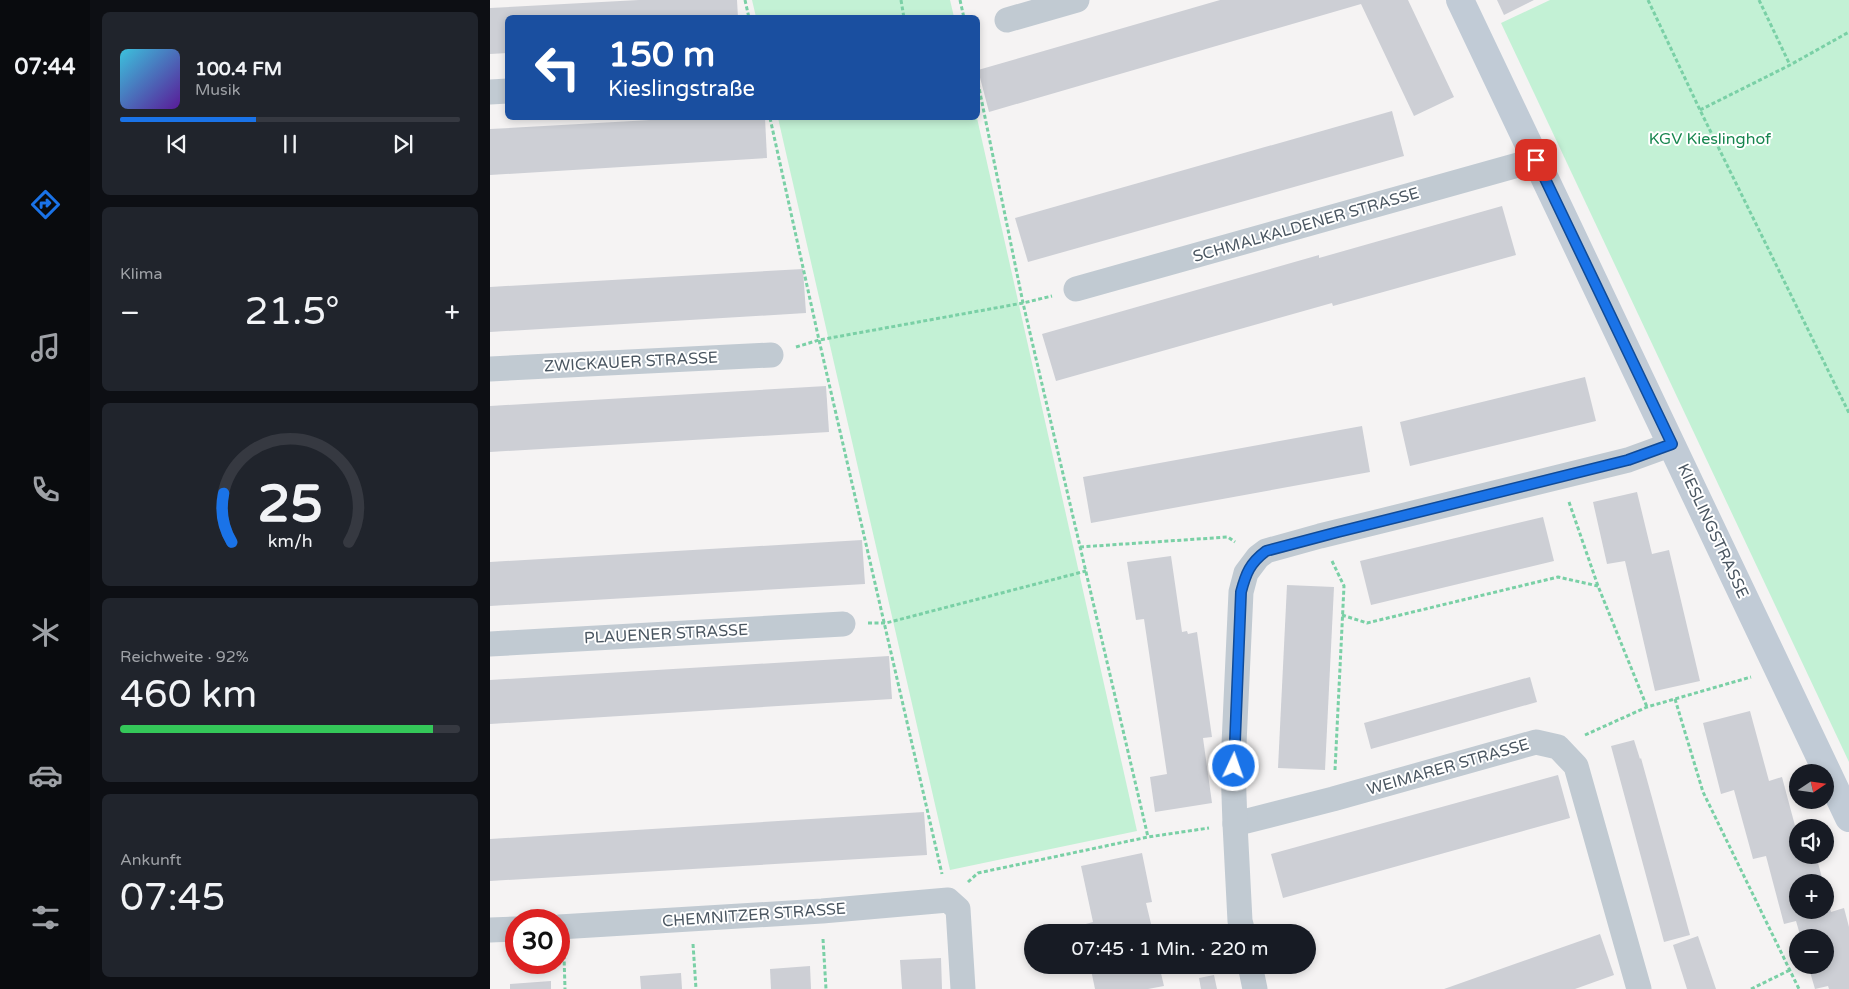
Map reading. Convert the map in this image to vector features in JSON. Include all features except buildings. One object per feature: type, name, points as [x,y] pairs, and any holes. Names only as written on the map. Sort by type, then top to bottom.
[{"type":"street","points":[[1007,20],[1078,0]]},
{"type":"street","name":"KIESLINGSTRASSE","points":[[1460,0],[1849,818]]},
{"type":"street","points":[[490,92],[505,91]]},
{"type":"street","name":"SCHMALKALDENER STRASSE","points":[[1076,290],[1536,160]]},
{"type":"street","name":"ZWICKAUER STRASSE","points":[[490,369],[771,355]]},
{"type":"street","points":[[1241,924],[1235,824],[1234,766],[1240,601],[1246,573],[1258,558],[1266,551],[1320,536],[1628,460],[1672,444]]},
{"type":"street","name":"PLAUENER STRASSE","points":[[490,644],[843,624]]},
{"type":"street","name":"WEIMARER STRASSE","points":[[1235,824],[1334,799],[1536,742],[1558,747]]},
{"type":"street","points":[[1558,747],[1576,766],[1639,989]]},
{"type":"street","points":[[948,900],[958,909],[963,989]]},
{"type":"street","name":"CHEMNITZER STRASSE","points":[[570,926],[822,911],[948,900]]},
{"type":"street","points":[[490,930],[505,929]]},
{"type":"street","points":[[1252,974],[1255,989]]},
{"type":"path","points":[[745,0],[748,15]]},
{"type":"path","points":[[901,0],[904,15]]},
{"type":"path","points":[[960,0],[963,15]]},
{"type":"path","points":[[1648,0],[1849,413]]},
{"type":"path","points":[[1759,0],[1790,65]]},
{"type":"path","points":[[1700,110],[1790,65],[1849,32]]},
{"type":"path","points":[[980,93],[1023,303],[1148,837]]},
{"type":"path","points":[[770,120],[948,900],[978,873],[1148,837],[1235,824]]},
{"type":"path","points":[[771,355],[819,340],[1023,303]]},
{"type":"path","points":[[1560,477],[1598,586],[1647,707]]},
{"type":"path","points":[[1320,536],[1344,586],[1334,799]]},
{"type":"path","points":[[1080,547],[1228,538]]},
{"type":"path","points":[[886,623],[1086,571]]},
{"type":"path","points":[[1342,615],[1367,624],[1558,577],[1598,586]]},
{"type":"path","points":[[1558,747],[1647,707],[1778,669]]},
{"type":"path","points":[[1675,699],[1703,792],[1789,968]]},
{"type":"path","points":[[822,911],[826,989]]},
{"type":"path","points":[[692,919],[696,989]]},
{"type":"path","points":[[1751,989],[1789,970]]},
{"type":"path","points":[[564,974],[565,989]]},
{"type":"path","points":[[1792,974],[1799,989]]},
{"type":"green space","points":[[752,0],[950,0],[954,15],[756,15]]},
{"type":"green space","name":"KGV Kieslinghof","points":[[1550,0],[1849,0],[1849,762],[1501,23]]},
{"type":"green space","points":[[778,120],[977,120],[1137,831],[950,870]]},
{"type":"route","points":[[1234,766],[1241,592],[1246,573],[1266,551],[1628,460],[1672,444],[1536,160]]}]
